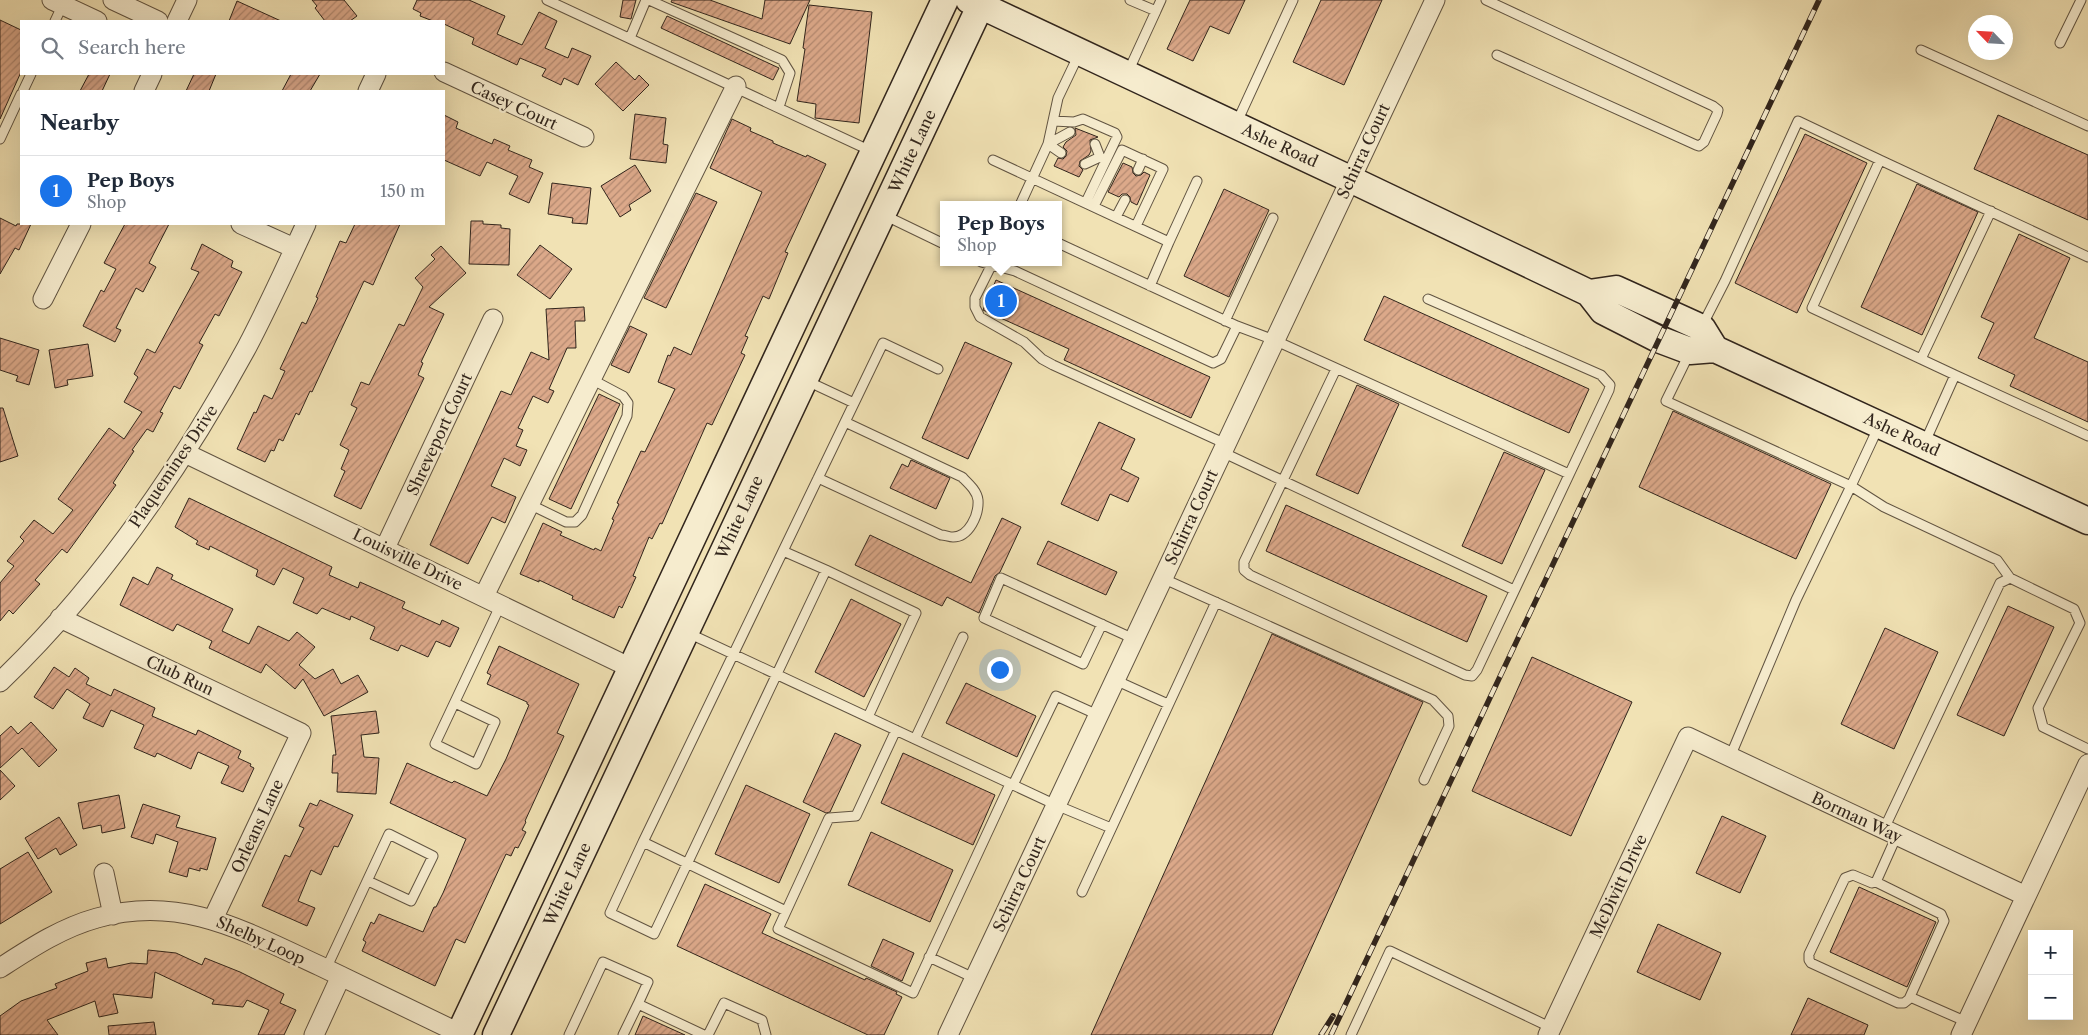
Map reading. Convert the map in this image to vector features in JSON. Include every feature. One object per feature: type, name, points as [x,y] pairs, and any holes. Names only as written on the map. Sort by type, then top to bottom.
[{"type":"main road","name":"White Lane","points":[[459,1034],[945,0]]},
{"type":"main road","name":"White Lane","points":[[496,1035],[882,214],[977,2]]},
{"type":"main road","name":"Ashe Road","points":[[977,2],[1589,293],[1603,311],[1658,339],[1700,341],[2088,521]]},
{"type":"main road","points":[[768,456],[762,450],[760,438],[795,319]]},
{"type":"main road","points":[[688,626],[684,611],[705,510]]},
{"type":"main road","points":[[604,805],[641,697],[642,683],[631,668]]},
{"type":"main road","points":[[488,1035],[487,1020],[511,922]]},
{"type":"street","points":[[113,0],[156,20]]},
{"type":"street","points":[[177,20],[186,0]]},
{"type":"street","name":"Schirra Court","points":[[948,1035],[1435,0]]},
{"type":"street","points":[[59,7],[94,20]]},
{"type":"street","name":"Casey Court","points":[[445,72],[584,137]]},
{"type":"street","points":[[144,90],[152,75]]},
{"type":"street","points":[[368,90],[376,75]]},
{"type":"street","points":[[484,596],[736,86]]},
{"type":"street","points":[[42,299],[80,225]]},
{"type":"street","points":[[243,225],[294,248]]},
{"type":"street","name":"Plaquemines Drive","points":[[0,682],[60,618],[107,561],[185,453],[247,345],[306,225]]},
{"type":"street","name":"Shreveport Court","points":[[385,548],[493,319]]},
{"type":"street","name":"Louisville Drive","points":[[185,453],[631,668]]},
{"type":"street","name":"Club Run","points":[[60,618],[301,732]]},
{"type":"street","name":"Orleans Lane","points":[[213,919],[301,732]]},
{"type":"street","name":"Borman Way","points":[[1688,737],[2026,896]]},
{"type":"street","name":"McDivitt Drive","points":[[1550,1032],[1688,737]]},
{"type":"street","points":[[1964,1029],[2088,764]]},
{"type":"street","points":[[104,873],[113,915]]},
{"type":"street","name":"Shelby Loop","points":[[0,968],[42,941],[69,927],[113,915],[152,910],[186,913],[232,925],[459,1034]]},
{"type":"street","points":[[314,1035],[334,973]]},
{"type":"lane","points":[[547,0],[736,86],[874,152]]},
{"type":"lane","points":[[630,38],[647,0],[782,60],[790,73],[779,107]]},
{"type":"lane","points":[[1130,0],[1156,11]]},
{"type":"lane","points":[[1127,74],[1161,0]]},
{"type":"lane","points":[[1236,125],[1293,0]]},
{"type":"lane","points":[[1486,0],[1713,106],[1716,108],[1717,114],[1704,142],[1699,146],[1497,54]]},
{"type":"lane","points":[[2060,43],[2081,0]]},
{"type":"lane","points":[[1921,50],[2088,126]]},
{"type":"lane","points":[[1022,201],[1048,144],[1058,98],[1080,52]]},
{"type":"lane","points":[[23,90],[31,75]]},
{"type":"lane","points":[[0,139],[20,97]]},
{"type":"lane","points":[[1052,122],[1074,122],[1083,119],[1115,133],[1117,136],[1103,158],[1090,204]]},
{"type":"lane","points":[[2088,257],[1798,121],[1729,272],[1700,341],[1666,401],[1851,486],[1884,507],[1996,560],[2010,578],[2074,610],[2080,623],[2038,708],[2043,727],[2088,749]]},
{"type":"lane","points":[[1048,144],[1070,132]]},
{"type":"lane","points":[[1048,144],[1066,141]]},
{"type":"lane","points":[[1048,144],[1061,153]]},
{"type":"lane","points":[[1093,148],[1103,158]]},
{"type":"lane","points":[[1090,204],[1122,150],[1163,169],[1136,226]]},
{"type":"lane","points":[[1086,164],[1103,158]]},
{"type":"lane","points":[[992,160],[1170,242]]},
{"type":"lane","points":[[1138,170],[1143,160]]},
{"type":"lane","points":[[1880,160],[1812,308],[2088,436]]},
{"type":"lane","points":[[1150,286],[1197,181]]},
{"type":"lane","points":[[1116,217],[1125,200]]},
{"type":"lane","points":[[1921,359],[1991,211]]},
{"type":"lane","points":[[882,214],[940,242]]},
{"type":"lane","points":[[1225,321],[1273,218]]},
{"type":"lane","points":[[1062,245],[1225,321],[1274,340],[1336,370],[1569,474]]},
{"type":"lane","points":[[991,266],[975,298],[975,307],[980,316],[1018,339],[1053,365],[1223,448],[1282,481],[1514,590]]},
{"type":"lane","points":[[1000,266],[1212,363],[1221,359],[1237,326]]},
{"type":"lane","points":[[1336,370],[1244,562],[1244,570],[1259,580],[1468,677],[1477,670],[1609,390],[1610,384],[1601,375],[1428,299]]},
{"type":"lane","points":[[826,570],[654,934],[610,913],[883,343],[938,369]]},
{"type":"lane","points":[[1924,445],[1956,375]]},
{"type":"lane","points":[[529,504],[566,522],[575,522],[582,515],[627,416],[628,403],[623,396],[591,379]]},
{"type":"lane","points":[[804,380],[854,403]]},
{"type":"lane","points":[[818,478],[941,535],[954,538],[963,534],[973,522],[978,500],[974,490],[962,478],[845,422]]},
{"type":"lane","points":[[1730,757],[1796,600],[1880,424]]},
{"type":"lane","points":[[783,551],[916,613],[868,717]]},
{"type":"lane","points":[[1102,624],[1083,664],[984,618],[1001,578],[1102,624],[1134,639]]},
{"type":"lane","points":[[1162,578],[1423,694],[1440,705],[1448,716],[1449,726],[1424,780]]},
{"type":"lane","points":[[1876,882],[1891,832],[2000,583],[2010,578]]},
{"type":"lane","points":[[1082,892],[1216,602]]},
{"type":"lane","points":[[455,702],[496,722],[476,764],[435,744],[501,604]]},
{"type":"lane","points":[[688,626],[734,654],[1056,805],[1111,828]]},
{"type":"lane","points":[[915,739],[963,637]]},
{"type":"lane","points":[[1115,680],[1168,704]]},
{"type":"lane","points":[[896,730],[856,816],[830,818],[778,929],[913,993],[1011,784],[1056,696],[1098,715]]},
{"type":"lane","points":[[334,973],[368,881],[389,834],[433,856],[411,901],[368,881]]},
{"type":"lane","points":[[643,842],[786,911]]},
{"type":"lane","points":[[1853,875],[1876,882],[1941,914],[1943,918],[1943,925],[1907,1002],[1898,1003],[1811,963],[1809,960],[1809,954],[1845,878],[1853,875]]},
{"type":"lane","points":[[1352,1035],[1390,951],[1550,1032]]},
{"type":"lane","points":[[929,957],[974,978]]},
{"type":"lane","points":[[569,1035],[603,962],[648,982],[623,1035]]},
{"type":"lane","points":[[1910,997],[1964,1029]]},
{"type":"lane","points":[[708,1035],[724,1003],[762,1020],[766,1035]]},
{"type":"lane","points":[[638,1004],[704,1035]]},
{"type":"building","points":[[312,0],[344,0],[357,16],[351,20],[324,20],[315,8],[317,6]]},
{"type":"building","points":[[417,0],[469,0],[505,16],[497,34],[522,45],[539,12],[557,21],[545,48],[568,58],[572,48],[591,56],[578,85],[564,78],[561,85],[542,76],[546,69],[520,58],[517,65],[472,44],[474,38],[445,24],[445,20],[430,20],[420,16],[421,13],[413,9]]},
{"type":"building","points":[[623,0],[636,0],[631,19],[620,17]]},
{"type":"building","points":[[672,0],[710,0],[762,19],[765,0],[810,0],[790,44],[671,2]]},
{"type":"building","points":[[1190,0],[1245,0],[1229,34],[1210,26],[1193,61],[1167,49]]},
{"type":"building","points":[[1321,0],[1382,0],[1344,85],[1293,62]]},
{"type":"building","points":[[237,1],[279,20],[229,20]]},
{"type":"building","points":[[809,5],[872,12],[859,123],[815,118],[816,104],[797,101]]},
{"type":"building","points":[[667,16],[779,68],[773,80],[661,28]]},
{"type":"building","points":[[0,20],[20,30],[20,74],[0,119]]},
{"type":"building","points":[[616,62],[635,80],[639,75],[649,85],[623,111],[595,84]]},
{"type":"building","points":[[88,75],[110,75],[102,90],[81,90]]},
{"type":"building","points":[[194,75],[216,75],[209,90],[186,90]]},
{"type":"building","points":[[290,75],[319,75],[311,90],[283,90]]},
{"type":"building","points":[[635,114],[666,118],[663,144],[668,145],[666,163],[630,159]]},
{"type":"building","points":[[1998,115],[2088,155],[2088,220],[1974,169]]},
{"type":"building","points":[[445,116],[458,122],[456,128],[492,144],[494,139],[510,146],[508,150],[532,160],[529,167],[543,173],[529,203],[509,194],[518,176],[487,162],[480,176],[445,160]]},
{"type":"building","points":[[732,119],[751,128],[750,131],[773,141],[773,143],[826,164],[785,252],[788,253],[769,299],[763,296],[745,336],[748,337],[741,353],[745,355],[712,425],[707,423],[662,524],[660,523],[652,539],[649,537],[633,576],[636,577],[622,608],[619,606],[614,618],[572,599],[573,596],[539,580],[539,582],[520,574],[543,523],[562,532],[560,535],[594,550],[595,548],[601,551],[614,520],[612,519],[619,504],[617,503],[641,451],[645,452],[675,389],[658,382],[668,355],[670,356],[674,347],[691,355],[762,192],[710,168]]},
{"type":"building","points":[[1075,128],[1098,137],[1090,140],[1091,151],[1089,155],[1080,161],[1079,166],[1083,170],[1079,177],[1054,166],[1058,158],[1063,159],[1066,156],[1067,151],[1063,147],[1066,142],[1076,135]]},
{"type":"building","points":[[1805,134],[1867,163],[1797,313],[1735,283]]},
{"type":"building","points":[[1123,163],[1132,167],[1133,173],[1136,176],[1144,172],[1150,175],[1137,205],[1131,202],[1127,194],[1122,194],[1119,197],[1108,192]]},
{"type":"building","points":[[635,165],[651,191],[629,205],[631,210],[620,217],[601,186]]},
{"type":"building","points":[[552,183],[591,188],[587,224],[572,223],[573,218],[548,214]]},
{"type":"building","points":[[1917,184],[1978,212],[1922,335],[1861,307]]},
{"type":"building","points":[[1224,189],[1269,210],[1229,297],[1184,276]]},
{"type":"building","points":[[696,193],[717,202],[666,308],[644,298]]},
{"type":"building","points":[[0,218],[16,226],[17,224],[31,225],[19,250],[15,248],[0,274]]},
{"type":"building","points":[[471,221],[483,221],[483,224],[501,225],[501,228],[510,229],[509,265],[469,264]]},
{"type":"building","points":[[124,225],[168,225],[149,263],[156,267],[143,292],[136,288],[116,328],[121,330],[115,342],[83,326],[101,290],[104,292],[116,269],[104,263]]},
{"type":"building","points":[[355,225],[400,225],[373,285],[364,281],[312,392],[310,391],[299,415],[296,413],[283,441],[279,439],[274,451],[271,450],[265,462],[237,449],[264,395],[272,399],[285,371],[280,369],[302,322],[306,324],[340,241],[346,243]]},
{"type":"building","points":[[2019,234],[2070,258],[2034,338],[2088,362],[2088,422],[2010,386],[2015,375],[1978,358],[1994,323],[1981,317]]},
{"type":"building","points":[[202,244],[233,261],[231,267],[242,272],[219,316],[215,314],[199,343],[203,345],[180,389],[174,386],[160,412],[163,413],[153,432],[147,429],[132,450],[134,451],[113,483],[116,485],[67,553],[62,549],[35,580],[40,584],[13,614],[9,610],[0,621],[0,583],[14,566],[7,561],[24,541],[20,537],[34,520],[53,534],[73,510],[58,499],[109,428],[124,439],[142,412],[124,402],[138,377],[134,374],[147,349],[155,353],[199,272],[191,269]]},
{"type":"building","points":[[540,245],[572,269],[550,299],[517,275]]},
{"type":"building","points":[[441,246],[466,273],[429,307],[444,314],[421,362],[423,363],[418,375],[424,378],[361,509],[334,496],[345,471],[341,469],[349,450],[340,445],[357,408],[351,405],[361,382],[369,385],[399,324],[404,326],[423,287],[415,278],[435,259],[431,255]]},
{"type":"building","points":[[996,280],[1210,377],[1191,418],[1064,360],[1069,349],[983,310]]},
{"type":"building","points":[[1384,296],[1589,389],[1569,433],[1364,340]]},
{"type":"building","points":[[584,307],[585,321],[575,321],[576,348],[567,348],[549,389],[554,391],[548,403],[533,396],[518,428],[523,430],[516,446],[527,450],[520,466],[504,458],[491,486],[516,497],[505,523],[492,517],[468,564],[430,545],[501,391],[511,395],[531,352],[549,360],[546,309]]},
{"type":"building","points":[[630,326],[647,334],[629,373],[611,365]]},
{"type":"building","points":[[0,338],[39,350],[29,385],[16,381],[18,376],[0,370]]},
{"type":"building","points":[[965,342],[1012,363],[968,459],[922,438]]},
{"type":"building","points":[[88,344],[93,376],[67,380],[68,385],[55,388],[49,350]]},
{"type":"building","points":[[1357,385],[1399,404],[1358,494],[1316,475]]},
{"type":"building","points":[[599,394],[620,404],[571,509],[549,499]]},
{"type":"building","points":[[0,408],[3,408],[18,456],[0,462]]},
{"type":"building","points":[[1673,411],[1831,484],[1796,559],[1639,487]]},
{"type":"building","points":[[1099,422],[1135,439],[1121,469],[1139,478],[1128,502],[1110,494],[1098,521],[1061,504]]},
{"type":"building","points":[[1504,452],[1545,470],[1502,564],[1462,546]]},
{"type":"building","points":[[911,460],[950,478],[936,509],[890,488],[902,464],[908,467]]},
{"type":"building","points":[[189,498],[332,567],[329,575],[358,588],[360,582],[405,602],[402,608],[440,625],[442,620],[459,628],[450,647],[436,641],[428,657],[401,645],[398,651],[370,639],[375,627],[351,616],[350,620],[322,608],[317,614],[293,603],[304,578],[283,568],[274,585],[256,576],[258,570],[210,546],[209,550],[196,544],[198,541],[175,527]]},
{"type":"building","points":[[1286,505],[1487,596],[1467,642],[1266,551]]},
{"type":"building","points":[[1002,518],[1021,527],[1000,572],[995,576],[979,613],[947,597],[942,606],[855,565],[870,535],[971,583]]},
{"type":"building","points":[[1048,541],[1117,572],[1106,595],[1037,564]]},
{"type":"building","points":[[157,567],[173,575],[171,579],[233,609],[222,631],[249,644],[258,626],[289,641],[297,632],[315,647],[299,665],[315,679],[333,669],[341,684],[358,675],[368,692],[324,716],[303,679],[295,689],[266,664],[261,673],[209,648],[212,641],[177,624],[173,631],[120,605],[133,577],[148,585]]},
{"type":"building","points":[[851,599],[901,624],[864,697],[815,672]]},
{"type":"building","points":[[2008,606],[2054,627],[2004,736],[1957,715]]},
{"type":"building","points":[[1885,628],[1938,652],[1894,749],[1841,724]]},
{"type":"building","points":[[1272,634],[1423,702],[1272,1035],[1091,1035]]},
{"type":"building","points":[[499,646],[579,684],[557,733],[564,736],[525,821],[522,830],[526,832],[518,848],[515,847],[511,856],[506,854],[465,943],[456,939],[435,986],[362,951],[366,942],[363,940],[371,922],[374,924],[379,914],[423,932],[434,907],[436,907],[443,893],[466,839],[390,803],[407,763],[487,796],[506,759],[529,705],[527,702],[487,684],[491,675],[487,673]]},
{"type":"building","points":[[1532,657],[1632,702],[1571,836],[1472,791]]},
{"type":"building","points":[[54,667],[69,677],[75,668],[89,678],[86,684],[111,696],[114,689],[155,708],[152,716],[196,735],[198,730],[241,751],[238,758],[251,764],[250,766],[254,768],[243,792],[221,783],[229,766],[198,752],[191,769],[157,753],[155,757],[134,748],[144,725],[111,710],[103,727],[83,718],[90,704],[67,689],[53,709],[34,697]]},
{"type":"building","points":[[966,683],[1036,716],[1017,757],[946,723]]},
{"type":"building","points":[[376,711],[379,733],[361,735],[364,757],[379,758],[376,794],[337,792],[338,773],[332,773],[333,755],[336,755],[331,716]]},
{"type":"building","points":[[31,722],[57,750],[39,767],[22,748],[0,768],[0,736],[11,726],[18,734]]},
{"type":"building","points":[[835,733],[861,745],[830,812],[826,813],[803,802]]},
{"type":"building","points":[[903,753],[995,795],[973,845],[881,803]]},
{"type":"building","points":[[0,770],[15,786],[0,800]]},
{"type":"building","points":[[746,785],[810,814],[779,883],[715,854]]},
{"type":"building","points":[[119,795],[125,828],[102,833],[101,825],[83,829],[78,803]]},
{"type":"building","points":[[320,800],[353,815],[338,847],[334,846],[321,875],[311,870],[298,901],[315,908],[307,926],[262,906],[285,855],[290,857],[304,828],[299,826],[310,803],[317,806]]},
{"type":"building","points":[[143,804],[180,816],[176,827],[216,838],[207,870],[200,868],[200,871],[189,868],[187,877],[169,872],[178,842],[156,834],[153,844],[131,837]]},
{"type":"building","points":[[1722,816],[1766,836],[1740,893],[1696,873]]},
{"type":"building","points":[[59,817],[77,845],[60,855],[56,848],[38,859],[25,838]]},
{"type":"building","points":[[871,832],[953,870],[930,922],[848,885]]},
{"type":"building","points":[[28,852],[52,892],[0,924],[0,869]]},
{"type":"building","points":[[705,884],[771,914],[762,933],[865,980],[866,978],[897,992],[896,994],[902,997],[884,1035],[868,1035],[677,946]]},
{"type":"building","points":[[1859,887],[1936,922],[1907,987],[1830,952]]},
{"type":"building","points":[[1658,924],[1721,953],[1700,1000],[1637,972]]},
{"type":"building","points":[[883,939],[914,953],[902,981],[871,966]]},
{"type":"building","points":[[148,950],[176,953],[202,965],[205,958],[240,972],[284,994],[280,1003],[296,1010],[284,1035],[258,1035],[269,1010],[247,1000],[243,1007],[212,1004],[214,1000],[155,972],[152,998],[113,994],[118,1013],[99,1017],[95,1001],[47,1020],[58,1035],[0,1035],[0,1016],[21,1001],[57,988],[55,984],[88,971],[86,963],[106,958],[108,968],[131,963],[147,964]]},
{"type":"building","points":[[1808,998],[1868,1025],[1864,1035],[1791,1035]]},
{"type":"building","points":[[643,1016],[685,1035],[635,1035]]},
{"type":"building","points":[[154,1022],[156,1035],[109,1035],[108,1026]]},
{"type":"railway","points":[[1331,1035],[1819,0]]},
{"type":"railway","points":[[1321,1035],[1333,1016]]},
{"type":"place","name":"Pep Boys","points":[[1001,301]]}]
